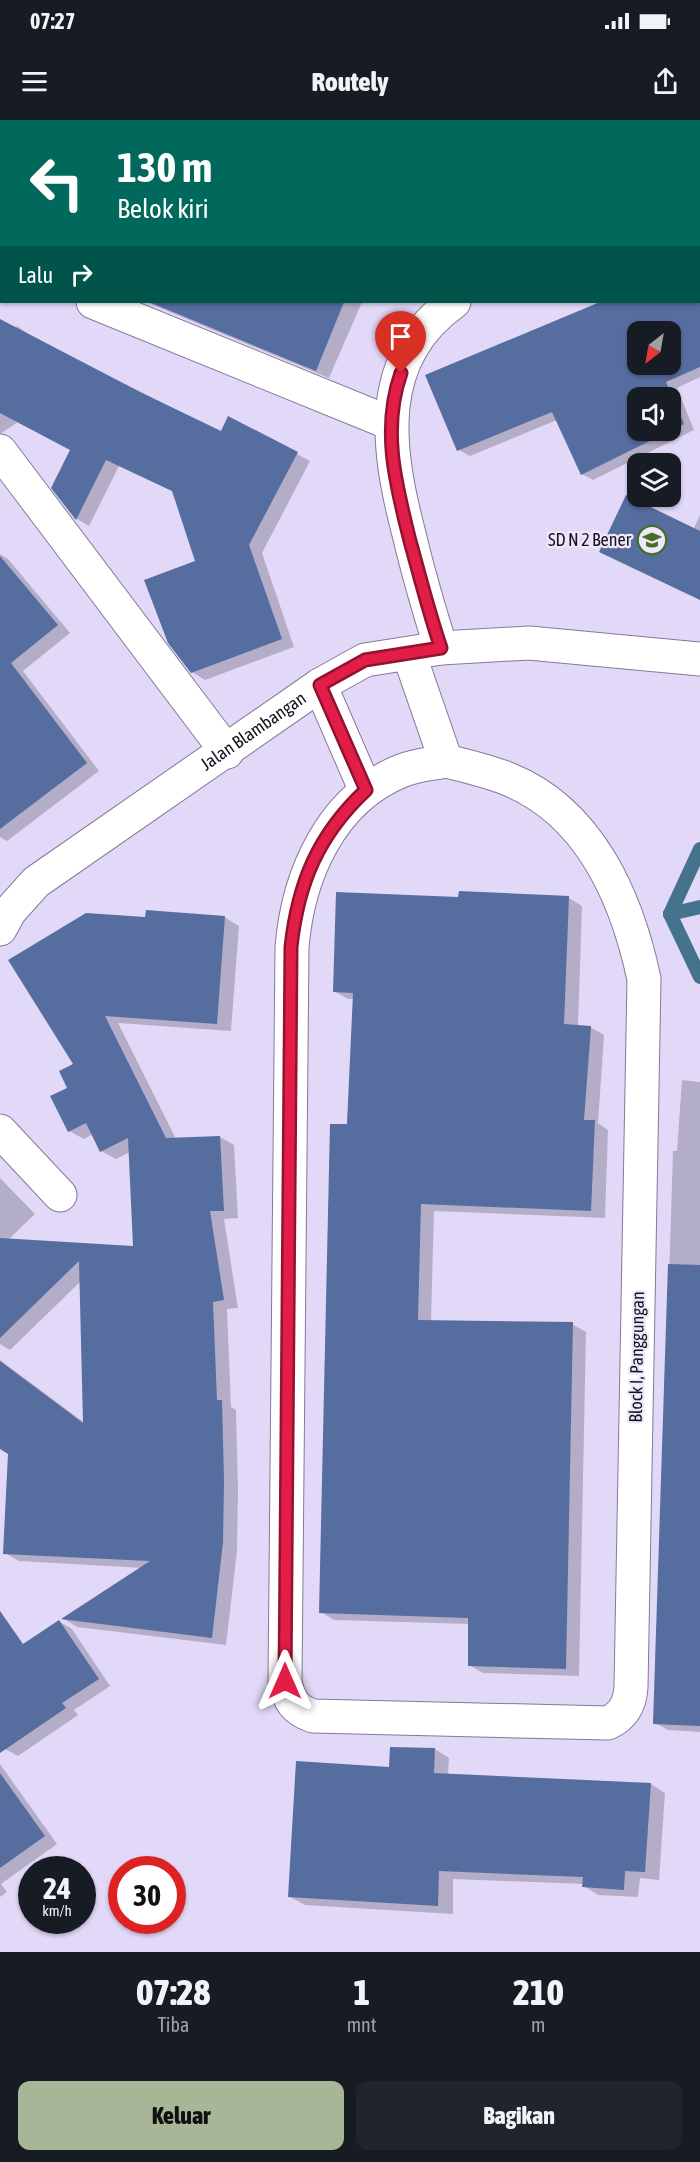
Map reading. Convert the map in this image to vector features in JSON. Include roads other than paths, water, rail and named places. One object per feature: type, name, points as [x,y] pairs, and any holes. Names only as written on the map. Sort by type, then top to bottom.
[{"type":"street","points":[[95,303],[390,423]]},
{"type":"street","points":[[441,648],[424,596],[395,481],[390,423],[395,388],[406,357],[431,312],[452,303]]},
{"type":"street","points":[[0,451],[227,752]]},
{"type":"street","name":"Jalan Blambangan","points":[[3,914],[36,882],[227,752],[320,685],[365,660],[441,648],[529,643],[700,659]]},
{"type":"street","points":[[320,685],[366,790],[401,770],[446,761],[409,654]]},
{"type":"street","name":"Block I, Panggungan","points":[[366,790],[338,820],[305,878],[295,911],[291,947],[285,1681],[293,1705],[302,1713],[313,1716],[608,1724],[617,1719],[630,1699],[644,979],[634,934],[616,889],[595,852],[561,812],[510,780],[446,761]]},
{"type":"street","points":[[0,1131],[60,1195]]},
{"type":"waterway","points":[[670,914],[700,849]]},
{"type":"waterway","points":[[670,914],[700,907]]},
{"type":"waterway","points":[[670,914],[700,977]]},
{"type":"place","name":"SD N 2 Bener","points":[[652,540]]}]
